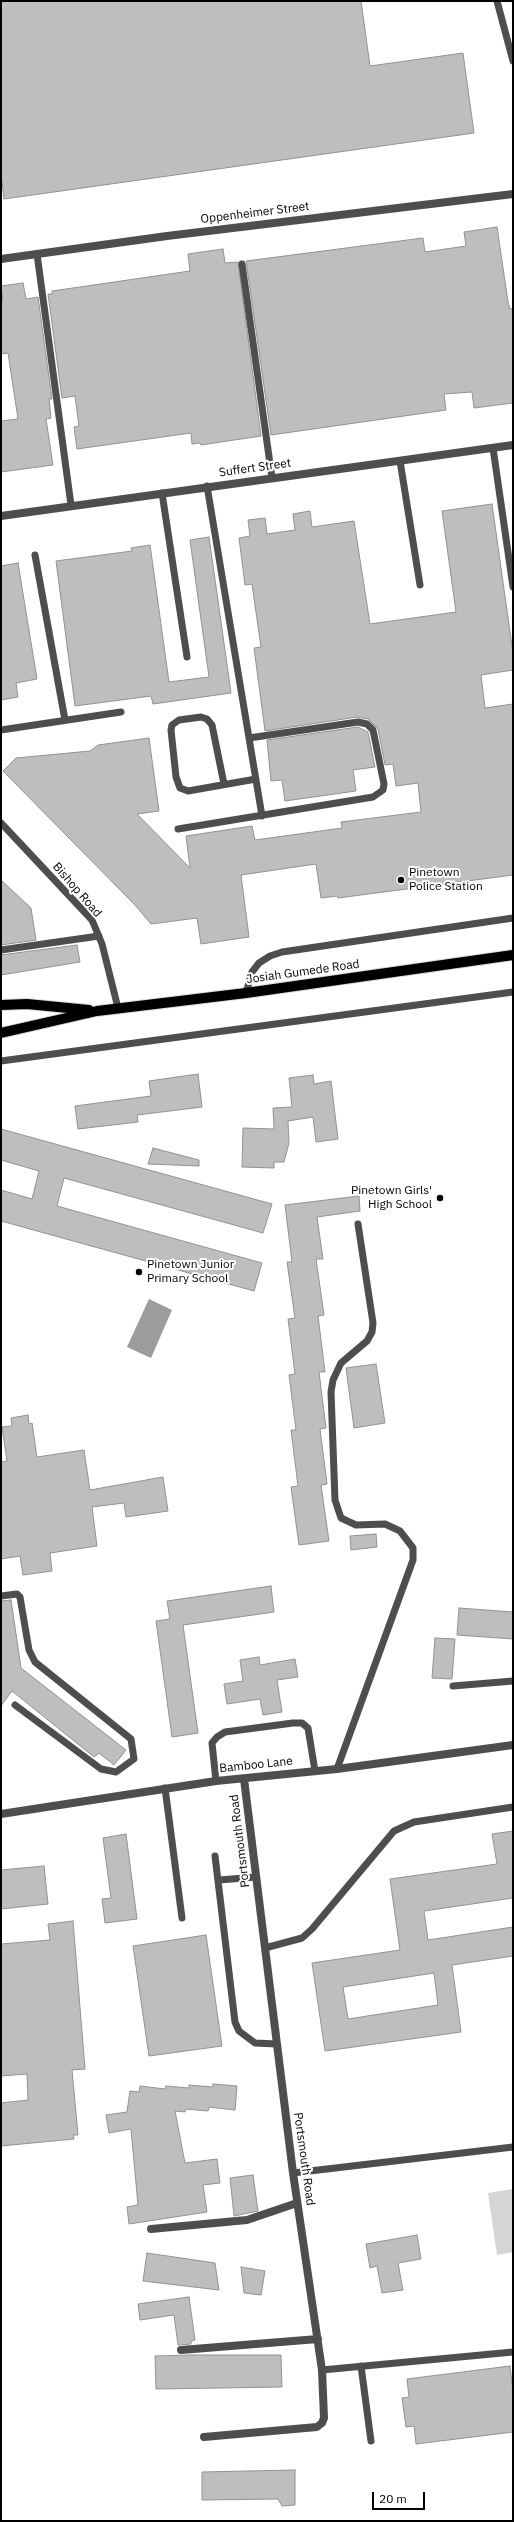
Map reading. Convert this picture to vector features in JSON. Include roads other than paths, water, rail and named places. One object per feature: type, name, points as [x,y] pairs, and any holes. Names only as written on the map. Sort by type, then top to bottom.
[{"type":"main road","name":"Josiah Gumede Road","points":[[1,1033],[97,1011],[246,993],[513,956]]},
{"type":"main road","name":"Josiah Gumede Road","points":[[1,1006],[27,1004],[97,1011]]},
{"type":"street","name":"Oppenheimer Street","points":[[1,259],[174,235],[513,194]]},
{"type":"street","name":"Suffert Street","points":[[1,516],[162,492],[513,445]]},
{"type":"street","name":"Bamboo Lane","points":[[2,1813],[216,1781],[337,1769],[513,1745]]},
{"type":"street","name":"Portsmouth Road","points":[[204,2437],[317,2427],[322,2424],[324,2418],[322,2370],[293,2173],[244,1779]]},
{"type":"street","points":[[151,2229],[247,2220],[297,2203]]},
{"type":"street","points":[[181,2350],[318,2339]]},
{"type":"lane","points":[[497,1],[513,60]]},
{"type":"lane","points":[[37,254],[71,505]]},
{"type":"lane","points":[[242,264],[272,478]]},
{"type":"lane","points":[[493,448],[513,587]]},
{"type":"lane","points":[[400,460],[420,585]]},
{"type":"lane","points":[[207,486],[262,816]]},
{"type":"lane","points":[[162,492],[187,657]]},
{"type":"lane","points":[[35,555],[64,720]]},
{"type":"lane","points":[[1,730],[121,712]]},
{"type":"lane","points":[[224,784],[212,725],[207,719],[201,717],[179,720],[172,725],[171,730],[176,777],[180,788],[188,791],[256,779]]},
{"type":"lane","points":[[178,829],[373,797],[383,790],[384,784],[373,730],[367,724],[358,722],[249,738]]},
{"type":"lane","name":"Bishop Road","points":[[1,823],[92,920],[99,936],[118,1008]]},
{"type":"lane","points":[[246,993],[252,972],[259,963],[270,956],[282,952],[513,918]]},
{"type":"lane","points":[[1,950],[99,936]]},
{"type":"lane","points":[[1,1061],[513,992]]},
{"type":"lane","points":[[337,1769],[414,1560],[413,1548],[400,1531],[385,1524],[356,1525],[341,1518],[335,1500],[331,1392],[333,1380],[341,1363],[367,1341],[372,1332],[373,1323],[358,1224]]},
{"type":"lane","points":[[1,1596],[17,1594],[20,1597],[29,1650],[35,1662],[131,1739],[134,1759],[116,1772],[101,1769],[14,1705]]},
{"type":"lane","points":[[453,1686],[513,1681]]},
{"type":"lane","points":[[216,1781],[212,1743],[221,1734],[225,1732],[293,1723],[302,1723],[308,1728],[315,1771]]},
{"type":"lane","points":[[165,1788],[182,1918]]},
{"type":"lane","points":[[265,1948],[302,1938],[312,1929],[394,1831],[414,1822],[513,1807]]},
{"type":"lane","points":[[214,1856],[219,1880],[237,2026],[244,2037],[255,2043],[277,2044]]},
{"type":"lane","points":[[219,1880],[256,1877]]},
{"type":"lane","points":[[293,2173],[513,2147]]},
{"type":"lane","points":[[322,2370],[513,2352]]},
{"type":"lane","points":[[361,2366],[371,2441]]},
{"type":"place","name":"Pinetown Police Station","points":[[401,880]]},
{"type":"place","name":"Pinetown Girls' High School","points":[[440,1198]]},
{"type":"place","name":"Pinetown Junior Primary School","points":[[139,1272]]}]
